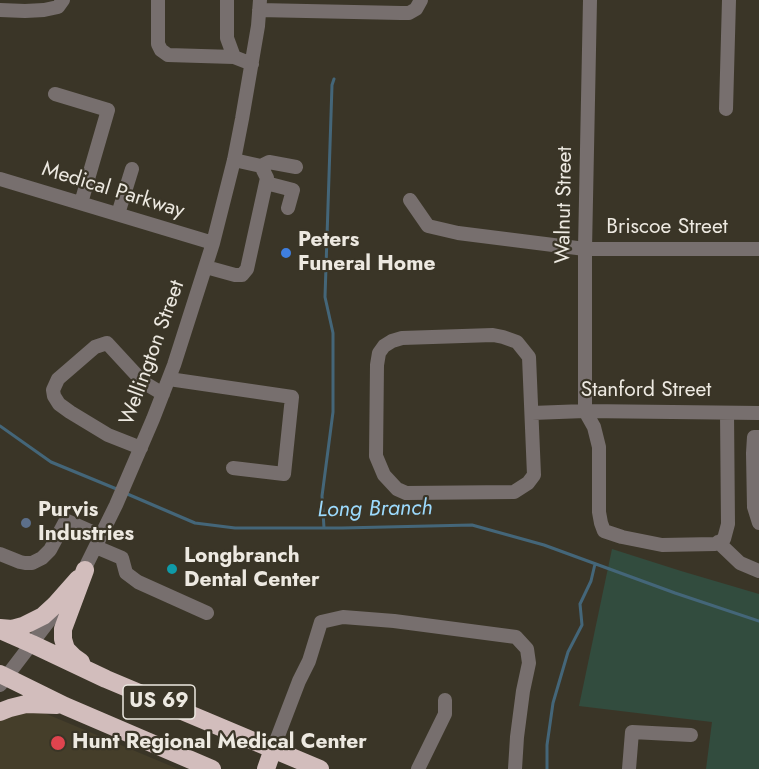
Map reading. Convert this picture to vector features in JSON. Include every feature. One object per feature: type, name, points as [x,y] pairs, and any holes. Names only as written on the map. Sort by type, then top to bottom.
[{"type":"highway","points":[[0,629],[23,626],[43,616],[85,570]]},
{"type":"highway","points":[[85,570],[63,629],[63,639],[66,649],[74,657],[106,680]]},
{"type":"highway","name":"US 69","points":[[0,629],[106,680],[320,769]]},
{"type":"highway","name":"US 69","points":[[2,678],[212,769]]},
{"type":"highway","points":[[0,712],[26,704],[65,706]]},
{"type":"highway","points":[[266,769],[273,748]]},
{"type":"street","points":[[0,10],[44,10],[58,7],[63,0]]},
{"type":"street","points":[[158,0],[158,44],[161,50],[168,55],[234,57],[252,64]]},
{"type":"street","points":[[227,0],[227,38],[234,57]]},
{"type":"street","points":[[259,5],[342,6],[409,12],[416,9],[421,0]]},
{"type":"street","name":"Walnut Street","points":[[585,411],[585,249],[590,0]]},
{"type":"street","points":[[726,110],[729,0]]},
{"type":"street","name":"Wellington Street","points":[[2,678],[32,644],[85,570],[128,478],[169,379],[206,267],[234,160],[252,64],[259,5]]},
{"type":"street","points":[[55,94],[108,110],[81,203]]},
{"type":"street","points":[[234,160],[261,166],[269,162],[296,167]]},
{"type":"street","points":[[206,267],[235,275],[242,275],[247,269],[267,178],[261,166]]},
{"type":"street","points":[[118,214],[132,169]]},
{"type":"street","name":"Medical Parkway","points":[[0,179],[213,243]]},
{"type":"street","points":[[266,183],[292,190],[288,208]]},
{"type":"street","name":"Briscoe Street","points":[[410,200],[428,226],[458,233],[585,249],[759,249]]},
{"type":"street","points":[[493,335],[517,342],[529,357],[532,412],[534,476],[522,489],[514,492],[406,493],[398,489],[384,475],[376,456],[379,353],[384,346],[402,338],[493,335]]},
{"type":"street","points":[[141,448],[108,435],[70,412],[58,404],[53,390],[58,379],[95,347],[107,344],[143,382],[163,394]]},
{"type":"street","points":[[169,379],[292,397],[284,474],[233,468]]},
{"type":"street","points":[[585,411],[594,428],[599,447],[599,512],[604,531],[662,545],[714,544],[724,539],[728,524],[727,412]]},
{"type":"street","name":"Stanford Street","points":[[532,412],[759,413]]},
{"type":"street","points":[[759,437],[753,437],[754,507],[759,523]]},
{"type":"street","points":[[0,554],[20,562],[32,563],[42,558],[50,550],[65,522],[68,521],[122,558],[126,573],[138,582],[207,613]]},
{"type":"street","points":[[718,542],[740,563],[759,571]]},
{"type":"street","points":[[273,748],[309,661],[321,622],[343,617],[394,621],[516,637],[528,649],[529,663],[523,691],[515,769]]},
{"type":"street","points":[[418,769],[445,714],[445,700]]},
{"type":"street","points":[[629,769],[632,732],[691,735]]},
{"type":"shaded area","name":"Hunt Regional Medical Center","points":[[37,710],[178,769],[0,769],[0,717]]},
{"type":"green space","points":[[612,549],[759,594],[759,769],[706,769],[712,722],[579,706]]},
{"type":"waterway","points":[[324,528],[322,496],[333,412],[333,333],[325,297],[334,79]]},
{"type":"waterway","name":"Long Branch","points":[[0,426],[51,462],[119,490]]},
{"type":"waterway","name":"Long Branch","points":[[125,493],[195,523],[235,528],[472,525],[544,545],[759,621]]},
{"type":"waterway","points":[[547,769],[547,745],[553,703],[568,652],[582,625],[580,604],[591,581],[595,564]]},
{"type":"place","name":"Peters Funeral Home","points":[[286,253]]},
{"type":"place","name":"Purvis Industries","points":[[26,523]]},
{"type":"place","name":"Longbranch Dental Center","points":[[172,569]]},
{"type":"place","name":"Hunt Regional Medical Center","points":[[58,743]]}]
